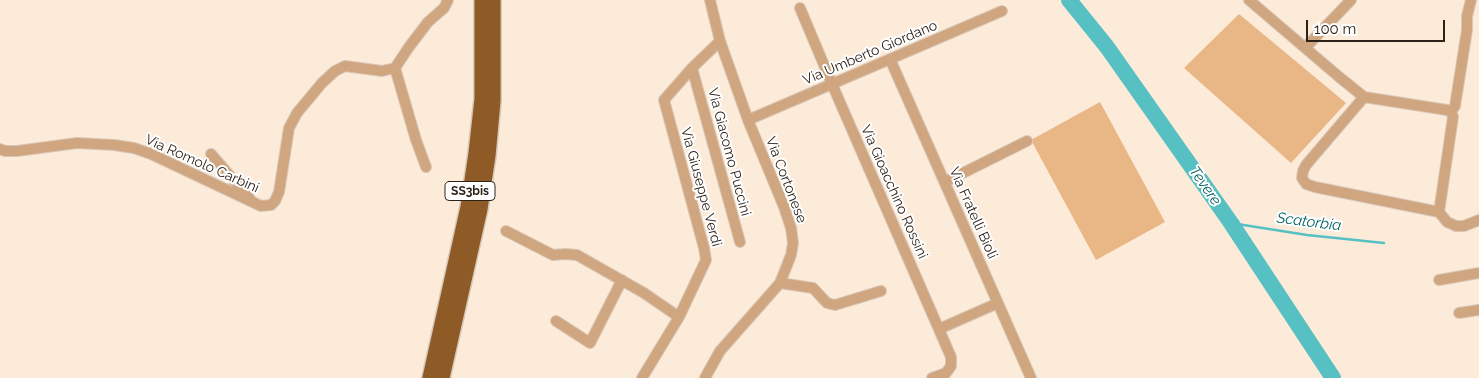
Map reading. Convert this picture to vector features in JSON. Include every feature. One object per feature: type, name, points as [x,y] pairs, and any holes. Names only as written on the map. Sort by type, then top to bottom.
[{"type":"highway","name":"SS3bis","points":[[430,378],[468,207],[476,153],[482,99],[482,0]]},
{"type":"highway","name":"SS3bis","points":[[442,378],[480,209],[488,156],[493,101],[494,0]]},
{"type":"street","points":[[426,167],[395,68],[428,22],[444,8],[448,0]]},
{"type":"street","name":"Via Cortonese","points":[[705,378],[720,351],[780,282],[791,255],[793,242],[791,228],[748,120],[720,41],[710,0]]},
{"type":"street","points":[[1249,0],[1364,97],[1451,112]]},
{"type":"street","points":[[1306,48],[1351,0]]},
{"type":"street","points":[[1439,212],[1453,117],[1451,112],[1454,106],[1471,0]]},
{"type":"street","name":"Via Gioacchino Rossini","points":[[800,8],[951,356],[951,366],[946,373],[932,378]]},
{"type":"street","name":"Via Umberto Giordano","points":[[748,120],[1002,11]]},
{"type":"street","name":"Via Giuseppe Verdi","points":[[642,378],[679,317],[706,260],[664,100],[692,68],[720,41]]},
{"type":"street","name":"Via Fratelli Bioli","points":[[890,59],[1031,378]]},
{"type":"street","name":"Via Romolo Carbini","points":[[0,149],[17,151],[77,143],[134,148],[151,154],[261,206],[271,205],[275,201],[280,184],[289,128],[297,113],[322,83],[345,66],[382,72],[395,68]]},
{"type":"street","name":"Via Giacomo Puccini","points":[[692,68],[740,242]]},
{"type":"street","points":[[1364,97],[1306,165],[1302,178],[1306,184],[1315,188],[1439,212],[1447,222],[1456,226],[1464,226],[1479,220]]},
{"type":"street","points":[[945,182],[1027,141]]},
{"type":"street","points":[[211,154],[252,202]]},
{"type":"street","points":[[506,231],[553,255],[577,255],[644,293],[679,317]]},
{"type":"street","points":[[1439,280],[1479,273]]},
{"type":"street","points":[[556,321],[590,343],[622,280]]},
{"type":"street","points":[[780,282],[813,288],[827,303],[836,305],[881,291]]},
{"type":"street","points":[[939,329],[998,303]]},
{"type":"street","points":[[1459,313],[1479,310]]},
{"type":"shaded area","points":[[1239,14],[1346,103],[1291,163],[1184,68]]},
{"type":"shaded area","points":[[1100,102],[1165,222],[1096,260],[1031,140]]},
{"type":"waterway","name":"Tevere","points":[[1069,0],[1107,47],[1231,223],[1333,378]]},
{"type":"waterway","name":"Scatorbia","points":[[1231,223],[1307,235],[1384,243]]}]
